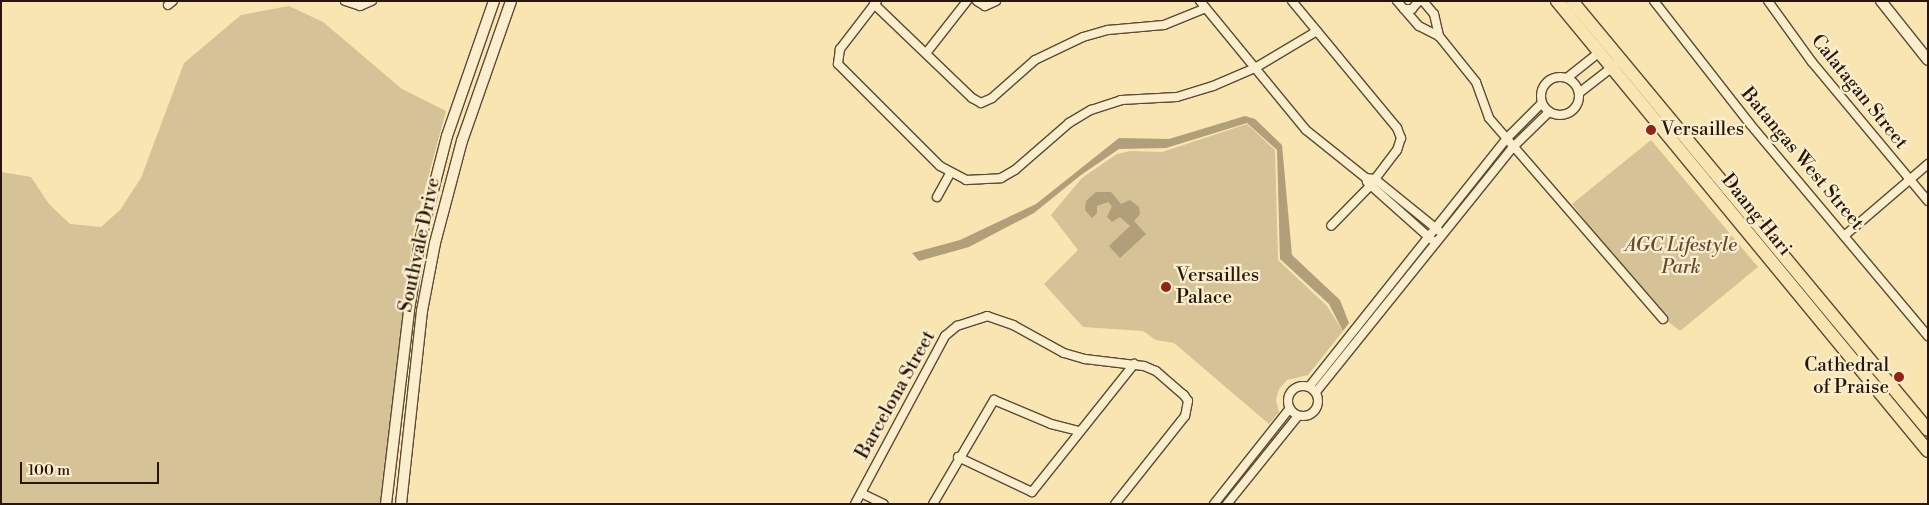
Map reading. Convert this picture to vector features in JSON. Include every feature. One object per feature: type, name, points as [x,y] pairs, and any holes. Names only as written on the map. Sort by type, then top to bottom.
[{"type":"main road","name":"Daang Hari","points":[[1557,1],[1603,48],[1928,451]]},
{"type":"main road","name":"Daang Hari","points":[[1572,1],[1603,48]]},
{"type":"main road","name":"Daang Hari","points":[[1616,64],[1928,430]]},
{"type":"street","points":[[345,1],[360,6],[372,1]]},
{"type":"street","name":"Southvale Drive","points":[[386,504],[409,310],[420,241],[447,136],[494,1]]},
{"type":"street","name":"Southvale Drive","points":[[401,504],[422,312],[435,244],[462,141],[511,1]]},
{"type":"street","points":[[927,52],[966,1]]},
{"type":"street","points":[[976,1],[985,6],[996,1]]},
{"type":"street","points":[[1200,1],[1306,130],[1366,178],[1375,179],[1444,234]]},
{"type":"street","points":[[1292,1],[1400,134],[1397,150],[1375,179],[1331,226]]},
{"type":"street","points":[[1404,9],[1412,9],[1419,1]]},
{"type":"street","points":[[1423,1],[1434,14],[1439,36]]},
{"type":"street","name":"Batangas West Street","points":[[1654,1],[1750,124],[1928,336]]},
{"type":"street","name":"Calatagan Street","points":[[1768,1],[1812,62],[1928,201]]},
{"type":"street","points":[[1881,1],[1928,60]]},
{"type":"street","points":[[1398,2],[1418,26],[1439,36],[1476,82],[1489,118],[1515,145],[1663,319]]},
{"type":"street","points":[[1206,8],[1164,26],[1108,30],[1083,37],[1035,60],[992,98],[981,103],[972,98],[876,3],[840,48],[838,64],[950,174],[966,180],[1001,178],[1015,170],[1069,123],[1091,110],[1120,100],[1177,97],[1255,68],[1317,31]]},
{"type":"street","points":[[1567,78],[1575,84],[1579,93],[1577,106],[1568,114],[1549,112],[1542,103],[1542,90],[1549,80],[1567,78],[1603,48]]},
{"type":"street","points":[[1579,93],[1616,64]]},
{"type":"street","points":[[1214,504],[1290,408],[1292,392],[1309,387],[1507,138],[1542,103]]},
{"type":"street","points":[[1316,392],[1515,145],[1549,112]]},
{"type":"street","points":[[1844,236],[1928,164]]},
{"type":"street","points":[[937,197],[950,174]]},
{"type":"street","points":[[1366,178],[1368,187],[1436,244]]},
{"type":"street","name":"Barcelona Street","points":[[855,504],[935,350],[956,326],[987,316],[1000,319],[1064,353],[1093,360],[1134,364],[1156,371],[1184,395],[1188,408],[1115,504]]},
{"type":"street","points":[[958,457],[1032,492],[1134,364]]},
{"type":"street","points":[[1227,504],[1298,416],[1310,415],[1316,411],[1319,398],[1316,392],[1309,387]]},
{"type":"street","points":[[933,504],[958,457],[994,400],[1051,424],[1079,431]]},
{"type":"street","points":[[1290,408],[1298,416]]},
{"type":"street","points":[[861,493],[884,504]]},
{"type":"green space","points":[[289,6],[323,22],[402,89],[446,111],[413,233],[381,504],[1,504],[1,172],[31,177],[49,204],[70,224],[101,227],[120,210],[141,178],[184,63],[241,15]]},
{"type":"green space","points":[[1247,124],[1275,150],[1278,260],[1327,306],[1343,331],[1308,375],[1287,380],[1279,389],[1276,400],[1279,412],[1269,424],[1174,343],[1156,340],[1143,331],[1083,327],[1044,284],[1078,250],[1051,215],[1082,178],[1117,154],[1130,151],[1162,152]]},
{"type":"green space","name":"AGC Lifestyle Park","points":[[1651,140],[1758,267],[1680,331],[1656,312],[1572,204]]},
{"type":"shaded area","points":[[1245,116],[1255,119],[1282,145],[1292,255],[1340,300],[1349,323],[1343,331],[1329,304],[1280,259],[1277,150],[1247,123],[1166,148],[1119,149],[1081,175],[1034,213],[969,247],[919,261],[912,253],[960,240],[1036,204],[1119,138],[1169,139]]},
{"type":"shaded area","points":[[1096,192],[1111,192],[1121,204],[1130,200],[1139,207],[1140,214],[1134,221],[1146,234],[1120,258],[1109,246],[1130,226],[1120,217],[1112,222],[1107,217],[1112,206],[1108,202],[1097,206],[1097,213],[1092,218],[1085,210],[1086,201]]},
{"type":"place","name":"Versailles","points":[[1651,130]]},
{"type":"place","name":"Versailles Palace","points":[[1166,287]]},
{"type":"place","name":"Cathedral of Praise","points":[[1899,377]]}]
